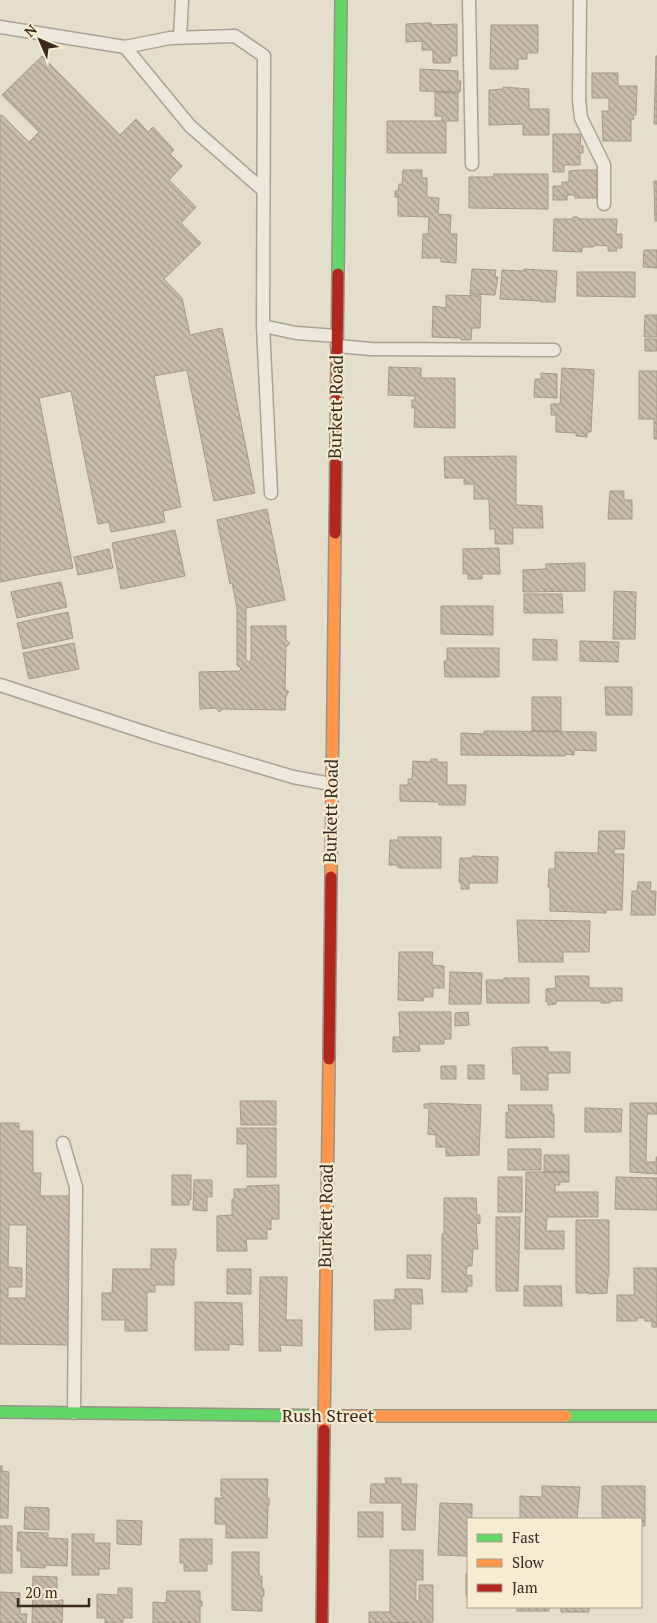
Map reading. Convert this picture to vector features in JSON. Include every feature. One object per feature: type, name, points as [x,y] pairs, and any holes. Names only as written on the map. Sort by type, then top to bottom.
[{"type":"street","name":"Burkett Road","points":[[322,1623],[341,0]]},
{"type":"street","name":"Rush Street","points":[[0,1412],[323,1416],[657,1416]]},
{"type":"lane","points":[[180,38],[182,0]]},
{"type":"lane","points":[[468,0],[472,164]]},
{"type":"lane","points":[[580,0],[579,100],[581,118],[604,166],[604,204]]},
{"type":"lane","points":[[0,27],[125,46],[170,38],[235,36],[264,56],[263,326],[272,493]]},
{"type":"lane","points":[[125,46],[190,126],[263,190]]},
{"type":"lane","points":[[263,326],[371,349],[554,350]]},
{"type":"lane","points":[[0,685],[159,738],[284,775],[331,784]]},
{"type":"lane","points":[[63,1143],[76,1187],[74,1413]]},
{"type":"building","points":[[431,23],[431,25],[457,24],[457,56],[451,56],[450,63],[433,63],[433,50],[422,50],[422,41],[406,42],[406,24]]},
{"type":"building","points":[[491,25],[538,25],[538,53],[527,53],[527,59],[518,59],[518,69],[490,69]]},
{"type":"building","points":[[42,56],[120,135],[136,119],[148,132],[153,127],[174,150],[170,154],[182,166],[169,180],[196,207],[181,223],[201,243],[164,279],[182,298],[190,335],[222,328],[255,493],[214,501],[187,370],[154,376],[181,507],[163,511],[165,522],[111,532],[109,522],[98,524],[71,391],[39,398],[73,568],[0,582],[0,115],[29,142],[39,132],[2,95]]},
{"type":"building","points":[[656,56],[657,124],[654,124]]},
{"type":"building","points":[[420,69],[458,71],[458,81],[461,81],[460,92],[420,91]]},
{"type":"building","points":[[592,73],[618,73],[618,86],[637,86],[636,115],[633,115],[634,119],[631,119],[631,141],[603,141],[602,111],[609,111],[609,98],[592,98]]},
{"type":"building","points":[[503,87],[529,89],[529,109],[549,109],[549,135],[523,135],[523,124],[489,125],[489,90],[503,89]]},
{"type":"building","points":[[435,92],[458,93],[458,121],[446,121],[446,153],[387,153],[387,121],[442,121],[442,116],[435,116]]},
{"type":"building","points":[[553,134],[581,134],[580,146],[583,146],[583,153],[580,153],[580,165],[564,165],[564,172],[553,172]]},
{"type":"building","points":[[403,170],[422,170],[422,178],[427,178],[427,197],[439,198],[438,214],[451,215],[450,234],[457,234],[456,263],[441,262],[441,258],[422,258],[423,234],[428,234],[429,217],[398,216],[398,197],[395,197],[395,191],[398,191],[399,184],[402,184]]},
{"type":"building","points":[[597,170],[597,198],[575,198],[575,195],[567,195],[567,200],[553,200],[553,186],[562,186],[562,182],[569,182],[569,171]]},
{"type":"building","points":[[494,174],[548,174],[548,209],[469,208],[469,177],[493,177]]},
{"type":"building","points":[[654,181],[657,181],[657,221],[655,221]]},
{"type":"building","points":[[573,217],[578,217],[578,219],[617,219],[616,234],[622,234],[622,248],[616,248],[617,251],[608,251],[608,246],[594,245],[594,247],[582,247],[582,252],[553,251],[554,219],[573,219]]},
{"type":"building","points":[[644,250],[657,250],[657,268],[643,267]]},
{"type":"building","points":[[472,269],[496,270],[495,277],[498,277],[495,295],[470,294]]},
{"type":"building","points":[[524,269],[557,271],[555,302],[500,299],[502,270],[524,271]]},
{"type":"building","points":[[577,272],[635,272],[635,297],[577,296]]},
{"type":"building","points":[[446,295],[481,296],[480,328],[472,328],[471,340],[432,337],[433,306],[446,308]]},
{"type":"building","points":[[645,315],[657,315],[657,337],[644,337]]},
{"type":"building","points":[[645,339],[657,339],[657,351],[645,351]]},
{"type":"building","points":[[389,367],[421,368],[421,378],[455,378],[455,428],[414,427],[415,408],[412,408],[412,400],[415,400],[415,396],[388,395]]},
{"type":"building","points":[[562,368],[594,370],[591,432],[587,432],[587,437],[576,436],[576,433],[556,432],[556,415],[551,415],[551,404],[560,404]]},
{"type":"building","points":[[639,371],[657,371],[657,439],[654,439],[654,419],[639,419]]},
{"type":"building","points":[[541,373],[557,374],[557,398],[534,397],[535,379],[541,379]]},
{"type":"building","points":[[516,456],[516,505],[542,506],[543,528],[513,528],[513,544],[495,544],[495,529],[490,529],[489,499],[474,499],[474,484],[464,484],[464,478],[445,478],[444,457]]},
{"type":"building","points":[[610,491],[624,491],[624,500],[632,500],[632,519],[608,519]]},
{"type":"building","points":[[267,509],[285,600],[246,608],[246,659],[248,662],[251,660],[251,626],[286,626],[286,640],[290,643],[286,647],[285,689],[289,692],[286,696],[285,710],[223,709],[219,712],[216,708],[200,709],[199,672],[239,671],[241,669],[237,665],[237,608],[232,583],[230,584],[217,520]]},
{"type":"building","points":[[175,530],[185,576],[121,589],[112,543]]},
{"type":"building","points":[[499,548],[500,574],[482,574],[482,579],[468,579],[468,574],[463,574],[463,549]]},
{"type":"building","points":[[109,549],[113,568],[78,575],[74,557]]},
{"type":"building","points":[[585,563],[585,591],[523,592],[523,570],[546,569],[546,564]]},
{"type":"building","points":[[61,582],[67,607],[17,618],[11,592]]},
{"type":"building","points":[[614,591],[636,592],[635,639],[613,639]]},
{"type":"building","points":[[524,594],[562,594],[563,613],[524,613]]},
{"type":"building","points":[[441,606],[493,606],[493,635],[441,634]]},
{"type":"building","points":[[68,612],[73,638],[23,649],[17,623]]},
{"type":"building","points":[[533,639],[557,640],[557,660],[533,660]]},
{"type":"building","points":[[580,641],[619,642],[618,662],[580,661]]},
{"type":"building","points":[[74,643],[79,669],[29,679],[23,653]]},
{"type":"building","points":[[447,648],[499,648],[499,677],[445,677],[444,661],[447,661]]},
{"type":"building","points":[[605,687],[632,687],[632,715],[606,715]]},
{"type":"building","points":[[532,697],[561,697],[561,731],[532,731]]},
{"type":"building","points":[[484,731],[596,732],[596,751],[574,750],[574,755],[565,754],[565,756],[461,755],[461,733],[484,734]]},
{"type":"building","points":[[431,759],[437,759],[437,762],[447,762],[447,785],[466,785],[465,805],[439,805],[439,802],[400,801],[400,785],[408,785],[408,779],[412,779],[413,761],[431,762]]},
{"type":"building","points":[[599,831],[625,831],[624,849],[614,849],[614,854],[624,854],[622,910],[606,910],[606,913],[550,911],[549,869],[555,869],[555,852],[598,853]]},
{"type":"building","points":[[398,837],[441,837],[441,868],[398,868],[398,865],[389,865],[390,840],[398,840]]},
{"type":"building","points":[[472,856],[498,857],[497,883],[469,883],[469,889],[461,889],[461,882],[459,882],[460,858],[472,858]]},
{"type":"building","points":[[638,882],[651,882],[650,891],[656,891],[655,915],[631,915],[632,891],[637,891]]},
{"type":"building","points":[[517,920],[590,921],[589,952],[563,952],[563,962],[519,962]]},
{"type":"building","points":[[399,952],[433,952],[432,965],[444,966],[444,988],[433,988],[433,997],[424,997],[423,1001],[398,1000]]},
{"type":"building","points":[[450,972],[482,973],[481,1004],[449,1004]]},
{"type":"building","points":[[555,976],[589,976],[589,988],[622,988],[622,1001],[601,1003],[601,1001],[556,1001],[556,1004],[548,1005],[548,1001],[546,1002],[546,989],[556,988]]},
{"type":"building","points":[[504,978],[529,978],[529,1003],[487,1003],[486,980],[504,980]]},
{"type":"building","points":[[399,1012],[451,1012],[451,1039],[444,1039],[444,1044],[419,1044],[420,1051],[393,1052],[393,1037],[400,1037]]},
{"type":"building","points":[[468,1012],[469,1025],[455,1026],[455,1013]]},
{"type":"building","points":[[548,1047],[548,1052],[570,1052],[570,1073],[548,1073],[548,1090],[521,1090],[521,1074],[513,1074],[512,1048]]},
{"type":"building","points":[[468,1065],[484,1065],[484,1079],[468,1079]]},
{"type":"building","points":[[441,1066],[456,1066],[456,1079],[441,1079]]},
{"type":"building","points":[[240,1101],[276,1101],[276,1125],[241,1125]]},
{"type":"building","points":[[630,1103],[657,1103],[657,1114],[647,1114],[646,1162],[656,1162],[657,1157],[657,1174],[630,1172]]},
{"type":"building","points":[[424,1104],[481,1105],[479,1155],[446,1156],[446,1147],[436,1147],[436,1135],[428,1134],[429,1108],[424,1108]]},
{"type":"building","points":[[508,1105],[552,1105],[554,1137],[506,1138],[506,1112],[509,1113]]},
{"type":"building","points":[[585,1108],[622,1109],[621,1132],[585,1132]]},
{"type":"building","points":[[0,1123],[19,1123],[19,1131],[33,1131],[33,1173],[41,1173],[40,1196],[72,1196],[71,1345],[0,1344]],"holes":[[[9,1225],[27,1225],[26,1298],[8,1298],[8,1287],[22,1287],[22,1268],[8,1267]]]},
{"type":"building","points":[[237,1128],[276,1128],[276,1177],[247,1177],[247,1144],[237,1144]]},
{"type":"building","points":[[508,1149],[541,1149],[541,1170],[508,1170]]},
{"type":"building","points":[[544,1155],[569,1155],[569,1172],[544,1172]]},
{"type":"building","points":[[526,1172],[569,1172],[569,1182],[560,1182],[560,1185],[555,1185],[555,1192],[598,1192],[598,1217],[547,1217],[546,1231],[564,1231],[564,1249],[525,1249]]},
{"type":"building","points":[[172,1175],[191,1175],[191,1200],[189,1200],[189,1205],[172,1205]]},
{"type":"building","points":[[498,1177],[522,1177],[522,1212],[498,1212]]},
{"type":"building","points":[[616,1177],[657,1178],[657,1210],[615,1209]]},
{"type":"building","points":[[194,1180],[212,1180],[212,1197],[207,1197],[207,1211],[193,1210]]},
{"type":"building","points":[[279,1185],[279,1219],[271,1219],[271,1230],[267,1229],[267,1239],[246,1239],[247,1251],[217,1251],[217,1216],[232,1215],[234,1189],[247,1189],[247,1186]]},
{"type":"building","points":[[444,1198],[476,1198],[477,1215],[480,1215],[480,1223],[476,1224],[478,1249],[473,1249],[472,1266],[467,1266],[466,1276],[472,1275],[472,1286],[467,1286],[467,1292],[442,1292]]},
{"type":"building","points":[[496,1217],[520,1217],[518,1291],[496,1291]]},
{"type":"building","points":[[576,1220],[609,1220],[609,1276],[607,1293],[576,1293]]},
{"type":"building","points":[[151,1249],[176,1249],[176,1259],[174,1259],[174,1285],[155,1285],[155,1292],[147,1292],[147,1331],[125,1331],[125,1320],[102,1320],[102,1293],[112,1293],[113,1269],[151,1269]]},
{"type":"building","points":[[407,1255],[431,1255],[430,1279],[407,1278]]},
{"type":"building","points":[[634,1268],[657,1268],[657,1327],[652,1327],[652,1321],[645,1321],[645,1318],[637,1318],[637,1321],[617,1321],[617,1295],[634,1295]]},
{"type":"building","points":[[227,1269],[251,1269],[251,1294],[227,1294]]},
{"type":"building","points":[[260,1277],[287,1277],[286,1320],[302,1320],[302,1346],[280,1345],[281,1351],[259,1351]]},
{"type":"building","points":[[524,1286],[561,1286],[562,1306],[524,1306]]},
{"type":"building","points":[[395,1289],[422,1289],[423,1304],[411,1304],[411,1329],[375,1330],[374,1300],[395,1300]]},
{"type":"building","points":[[195,1302],[242,1303],[243,1345],[229,1344],[229,1350],[195,1350]]},
{"type":"building","points":[[0,1466],[2,1466],[2,1471],[9,1472],[8,1518],[0,1518]]},
{"type":"building","points":[[385,1478],[401,1478],[401,1484],[417,1484],[415,1530],[402,1530],[402,1503],[370,1503],[371,1484],[386,1484]]},
{"type":"building","points":[[221,1479],[268,1479],[267,1538],[226,1538],[226,1524],[215,1524],[215,1498],[223,1498],[221,1496]]},
{"type":"building","points":[[542,1486],[580,1487],[577,1518],[520,1518],[520,1496],[542,1497]]},
{"type":"building","points":[[602,1486],[645,1486],[645,1526],[642,1526],[642,1518],[602,1518]]},
{"type":"building","points":[[440,1503],[472,1504],[472,1517],[467,1518],[467,1556],[438,1555]]},
{"type":"building","points":[[25,1507],[49,1508],[49,1530],[24,1529]]},
{"type":"building","points":[[358,1512],[383,1512],[383,1537],[358,1537]]},
{"type":"building","points":[[117,1520],[142,1521],[141,1545],[117,1544]]},
{"type":"building","points":[[0,1526],[12,1526],[12,1573],[0,1573]]},
{"type":"building","points":[[18,1532],[48,1533],[48,1538],[68,1539],[67,1566],[45,1565],[45,1568],[21,1567],[21,1551],[17,1551]]},
{"type":"building","points":[[72,1534],[94,1534],[94,1543],[110,1543],[109,1569],[99,1569],[99,1575],[72,1575]]},
{"type":"building","points":[[180,1539],[212,1539],[212,1564],[207,1564],[207,1571],[184,1571],[184,1563],[180,1563]]},
{"type":"building","points":[[390,1550],[423,1550],[423,1580],[416,1580],[416,1601],[419,1601],[419,1585],[433,1585],[433,1622],[369,1623],[369,1612],[390,1612]]},
{"type":"building","points":[[232,1552],[259,1552],[259,1576],[262,1576],[262,1589],[264,1589],[262,1611],[232,1610]]},
{"type":"building","points":[[466,1574],[467,1574],[467,1596]]},
{"type":"building","points":[[33,1576],[57,1577],[57,1600],[63,1600],[62,1623],[32,1623]]},
{"type":"building","points":[[118,1588],[132,1588],[132,1618],[123,1618],[123,1623],[105,1623],[105,1618],[97,1618],[97,1594],[118,1595]]},
{"type":"building","points":[[167,1591],[200,1591],[202,1606],[200,1606],[200,1623],[153,1623],[153,1602],[166,1603]]},
{"type":"building","points":[[0,1592],[20,1593],[20,1614],[27,1614],[26,1623],[0,1623]]},
{"type":"building","points":[[517,1608],[549,1608],[549,1611],[517,1611]]},
{"type":"building","points":[[561,1608],[589,1608],[589,1612],[561,1612]]},
{"type":"traffic: fast","points":[[338,274],[341,0]]},
{"type":"traffic: fast","points":[[0,1412],[344,1416]]},
{"type":"traffic: fast","points":[[566,1416],[657,1416]]},
{"type":"traffic: slow","points":[[331,877],[335,533]]},
{"type":"traffic: slow","points":[[324,1430],[329,1059]]},
{"type":"traffic: slow","points":[[344,1416],[566,1416]]},
{"type":"traffic: jam","points":[[335,533],[338,274]]},
{"type":"traffic: jam","points":[[329,1059],[331,877]]},
{"type":"traffic: jam","points":[[322,1623],[324,1430]]}]
